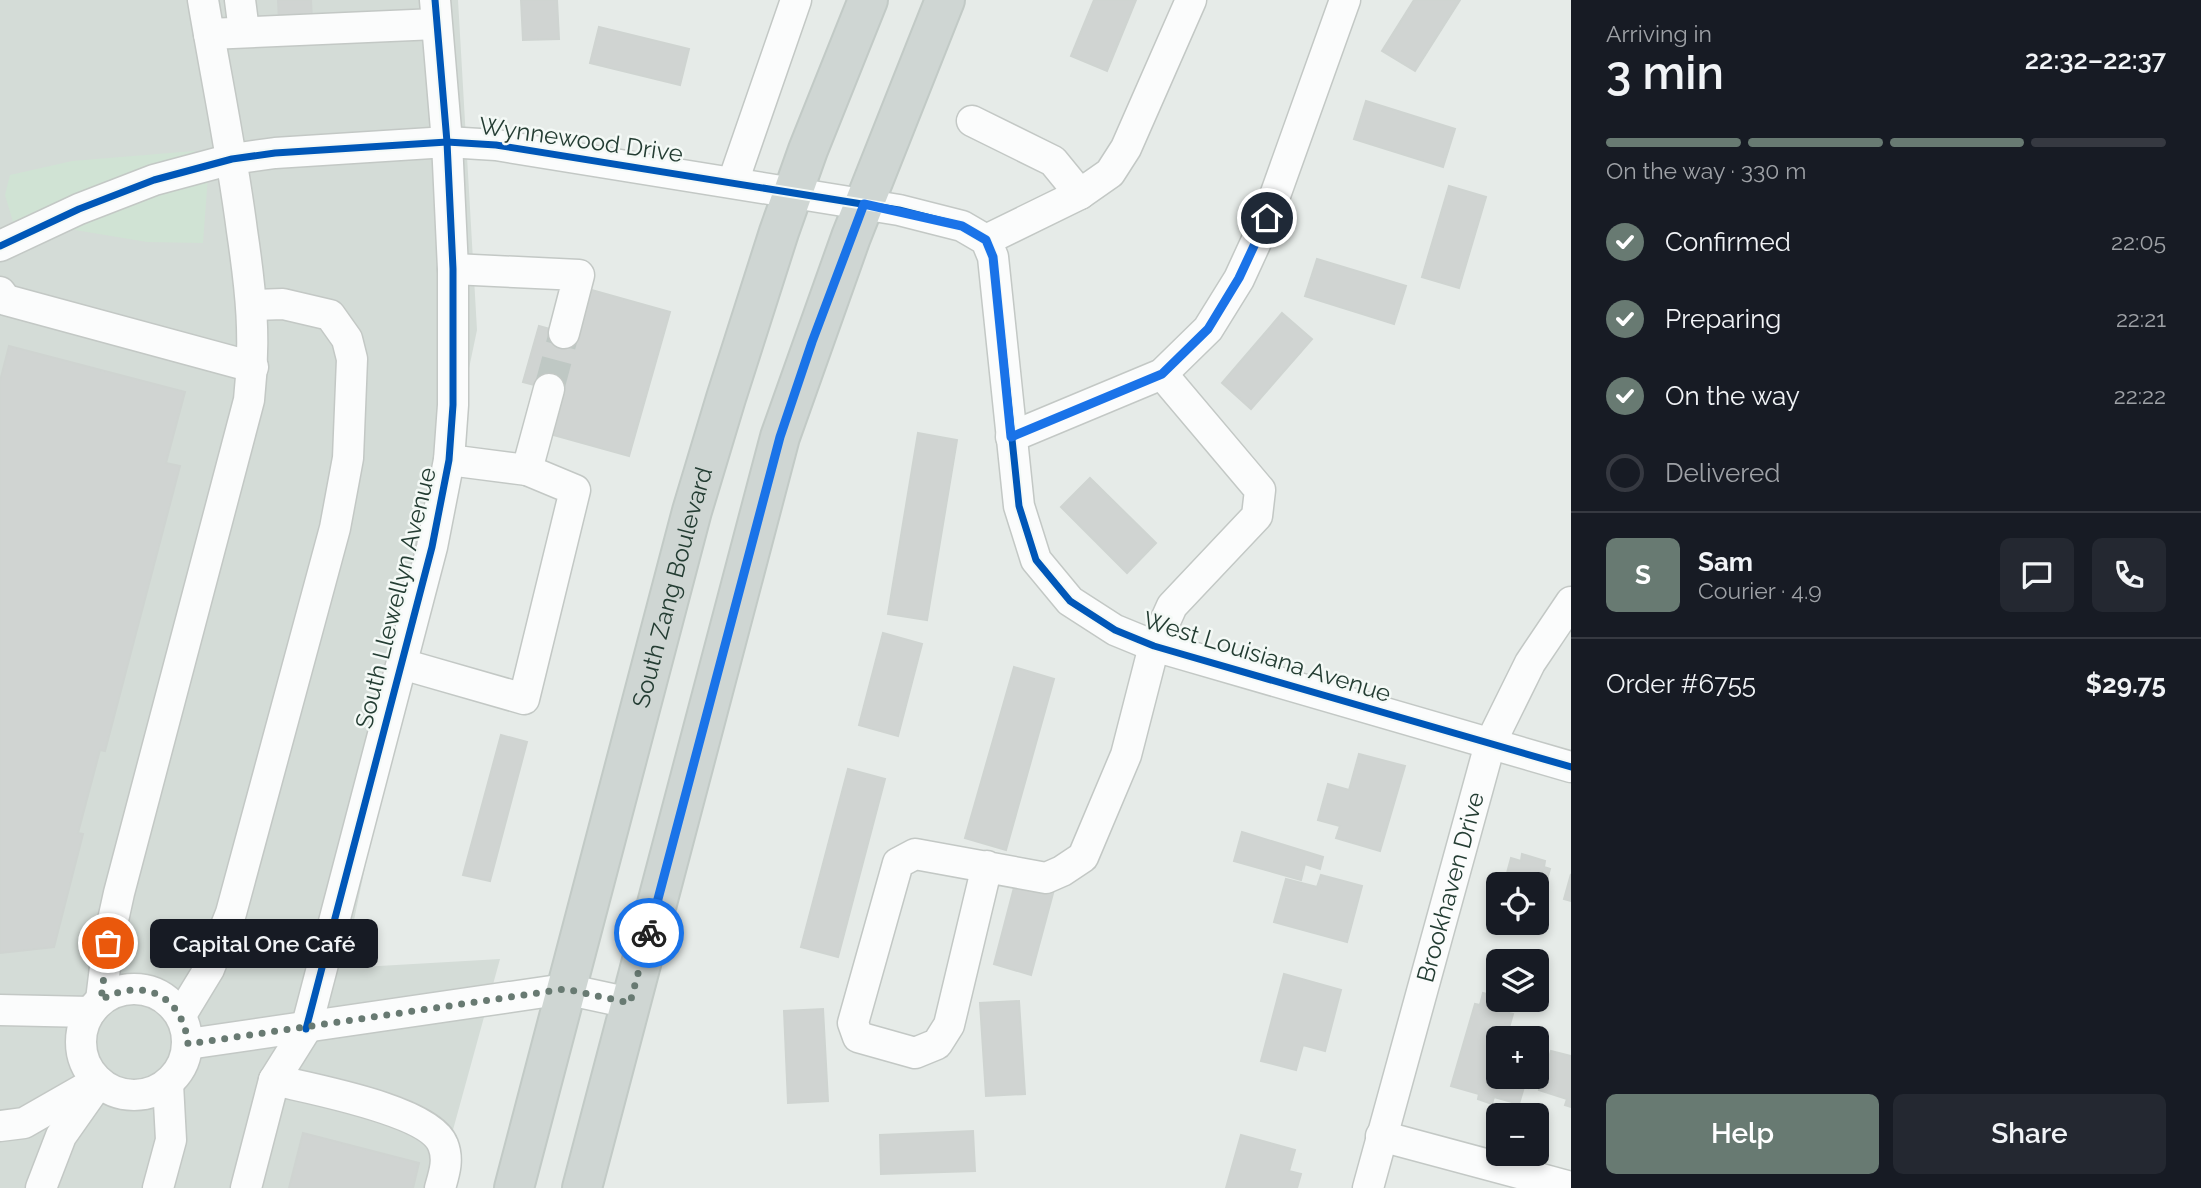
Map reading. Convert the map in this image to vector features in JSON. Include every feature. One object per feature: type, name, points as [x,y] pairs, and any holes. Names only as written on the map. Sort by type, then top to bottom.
[{"type":"main road","name":"South Zang Boulevard","points":[[514,1188],[692,511],[793,192],[869,0]]},
{"type":"main road","points":[[582,1188],[780,437],[812,342],[944,0]]},
{"type":"street","points":[[96,1006],[119,894],[249,400],[253,367],[253,305],[233,159],[203,0]]},
{"type":"street","points":[[240,0],[244,31]]},
{"type":"street","points":[[733,181],[796,0]]},
{"type":"street","points":[[793,192],[864,204],[962,226],[986,240],[1080,194],[1110,173],[1125,148],[1191,0]]},
{"type":"street","points":[[1011,437],[1162,374],[1208,329],[1239,278],[1267,218],[1345,0]]},
{"type":"street","points":[[209,34],[435,12]]},
{"type":"street","name":"South Llewellyn Avenue","points":[[246,1188],[274,1080],[306,1028],[432,547],[449,460],[453,405],[453,269],[447,142],[435,12]]},
{"type":"street","points":[[972,121],[1053,162],[1080,194]]},
{"type":"street","name":"Wynnewood Drive","points":[[2,240],[155,180],[233,159],[275,153],[447,142],[496,145],[793,192]]},
{"type":"street","name":"West Louisiana Avenue","points":[[986,240],[993,257],[1019,506],[1036,560],[1070,601],[1115,630],[1154,646],[1571,767]]},
{"type":"street","points":[[453,269],[579,275],[564,333]]},
{"type":"street","points":[[2,304],[253,367]]},
{"type":"street","points":[[181,1015],[209,970],[231,913],[335,528],[348,458],[352,359],[347,339],[330,316],[283,304],[253,305]]},
{"type":"street","points":[[986,866],[948,1025],[937,1044],[915,1053],[858,1037],[853,1023],[898,863],[915,854],[986,866],[1046,878],[1083,857],[1126,755],[1154,646],[1172,606],[1256,516],[1260,490],[1162,374]]},
{"type":"street","points":[[527,470],[549,389]]},
{"type":"street","points":[[402,664],[524,699],[575,490],[527,470],[449,460]]},
{"type":"street","name":"Brookhaven Drive","points":[[1368,1188],[1490,744],[1530,663],[1571,602]]},
{"type":"street","points":[[188,1044],[565,989],[630,1003]]},
{"type":"street","points":[[144,990],[159,995],[172,1003],[181,1015],[188,1044],[185,1059],[179,1073],[155,1092],[125,1095],[110,1090],[98,1082],[88,1069],[81,1048],[84,1025],[96,1006],[114,992],[144,990]]},
{"type":"street","points":[[0,1010],[96,1006]]},
{"type":"street","points":[[274,1080],[400,1113],[428,1126],[443,1144],[447,1163],[440,1188]]},
{"type":"street","points":[[0,1126],[24,1123],[98,1082]]},
{"type":"street","points":[[41,1188],[61,1136],[98,1082]]},
{"type":"street","points":[[158,1188],[171,1140],[168,1084]]},
{"type":"street","points":[[1381,1136],[1571,1187]]},
{"type":"shaded area","points":[[0,0],[458,0],[477,330],[344,968],[500,959],[437,1188],[0,1188]]},
{"type":"green space","points":[[194,151],[204,163],[208,176],[203,243],[147,242],[63,228],[14,225],[5,195],[10,175],[72,161]]},
{"type":"building","points":[[278,0],[311,0],[312,20],[279,21]]},
{"type":"building","points":[[521,0],[557,0],[559,39],[523,40]]},
{"type":"building","points":[[1094,0],[1136,0],[1107,71],[1071,56]]},
{"type":"building","points":[[1414,0],[1460,0],[1415,71],[1382,51]]},
{"type":"building","points":[[599,27],[689,49],[680,85],[590,63]]},
{"type":"building","points":[[1366,101],[1455,129],[1443,167],[1354,139]]},
{"type":"building","points":[[1449,186],[1486,197],[1459,288],[1422,277]]},
{"type":"building","points":[[1317,259],[1406,286],[1394,324],[1305,296]]},
{"type":"building","points":[[588,289],[670,312],[629,456],[550,434],[561,392],[523,382],[539,326],[575,336]]},
{"type":"building","points":[[1282,313],[1312,339],[1251,409],[1222,383]]},
{"type":"building","points":[[9,346],[185,392],[166,463],[180,466],[105,751],[100,750],[78,833],[83,834],[54,947],[0,953],[0,381]]},
{"type":"building","points":[[918,433],[957,440],[927,620],[888,614]]},
{"type":"building","points":[[1090,478],[1156,543],[1127,573],[1061,507]]},
{"type":"building","points":[[883,633],[922,644],[898,736],[859,725]]},
{"type":"building","points":[[1014,667],[1054,679],[1006,850],[965,838]]},
{"type":"building","points":[[501,735],[527,742],[490,881],[463,875]]},
{"type":"building","points":[[1359,754],[1405,766],[1380,851],[1336,838],[1340,826],[1318,820],[1328,784],[1349,790]]},
{"type":"building","points":[[848,769],[885,779],[838,957],[801,947]]},
{"type":"building","points":[[1242,832],[1323,857],[1320,869],[1305,864],[1301,880],[1234,861]]},
{"type":"building","points":[[1522,854],[1545,861],[1544,867],[1550,869],[1549,872],[1507,872],[1511,858],[1521,861]]},
{"type":"building","points":[[1571,874],[1571,901],[1564,899]]},
{"type":"building","points":[[1321,875],[1362,886],[1347,942],[1274,922],[1286,879],[1317,887]]},
{"type":"building","points":[[1017,876],[1055,886],[1031,975],[994,964]]},
{"type":"building","points":[[1284,974],[1341,990],[1325,1051],[1303,1045],[1296,1070],[1261,1061]]},
{"type":"building","points":[[1483,993],[1486,994],[1486,1012],[1513,1014],[1510,1026],[1486,1026],[1486,1089],[1523,1089],[1519,1103],[1494,1097],[1492,1103],[1489,1103],[1478,1099],[1479,1094],[1451,1086],[1475,1004],[1480,1005]]},
{"type":"building","points":[[1019,1001],[1025,1094],[986,1096],[980,1003]]},
{"type":"building","points":[[823,1009],[828,1101],[788,1103],[784,1011]]},
{"type":"building","points":[[1551,1051],[1571,1056],[1571,1107],[1565,1105],[1567,1099],[1539,1090],[1549,1089]]},
{"type":"building","points":[[973,1131],[975,1171],[881,1174],[880,1135]]},
{"type":"building","points":[[303,1133],[419,1163],[413,1188],[289,1188]]},
{"type":"building","points":[[1241,1135],[1295,1150],[1289,1171],[1301,1174],[1297,1188],[1226,1188]]},
{"type":"tunnel","points":[[549,389],[564,333]]},
{"type":"cycle path","points":[[306,1029],[432,547],[449,460],[453,405],[453,269],[447,142],[435,0]]},
{"type":"cycle path","points":[[0,246],[79,209],[154,180],[232,159],[275,153],[447,142],[496,145],[899,210],[962,226],[986,240],[993,257],[1019,506],[1036,560],[1070,601],[1115,630],[1154,646],[1571,767]]},
{"type":"way so far","points":[[108,943],[101,1000],[114,992],[129,989],[159,995],[172,1003],[181,1015],[188,1044],[565,989],[630,1003],[649,933]]},
{"type":"place","name":"Capital One Café","points":[[108,943]]},
{"type":"route","points":[[649,933],[780,437],[812,342],[864,204],[962,226],[986,240],[993,257],[1011,437],[1162,374],[1208,329],[1239,278],[1267,218]]}]
